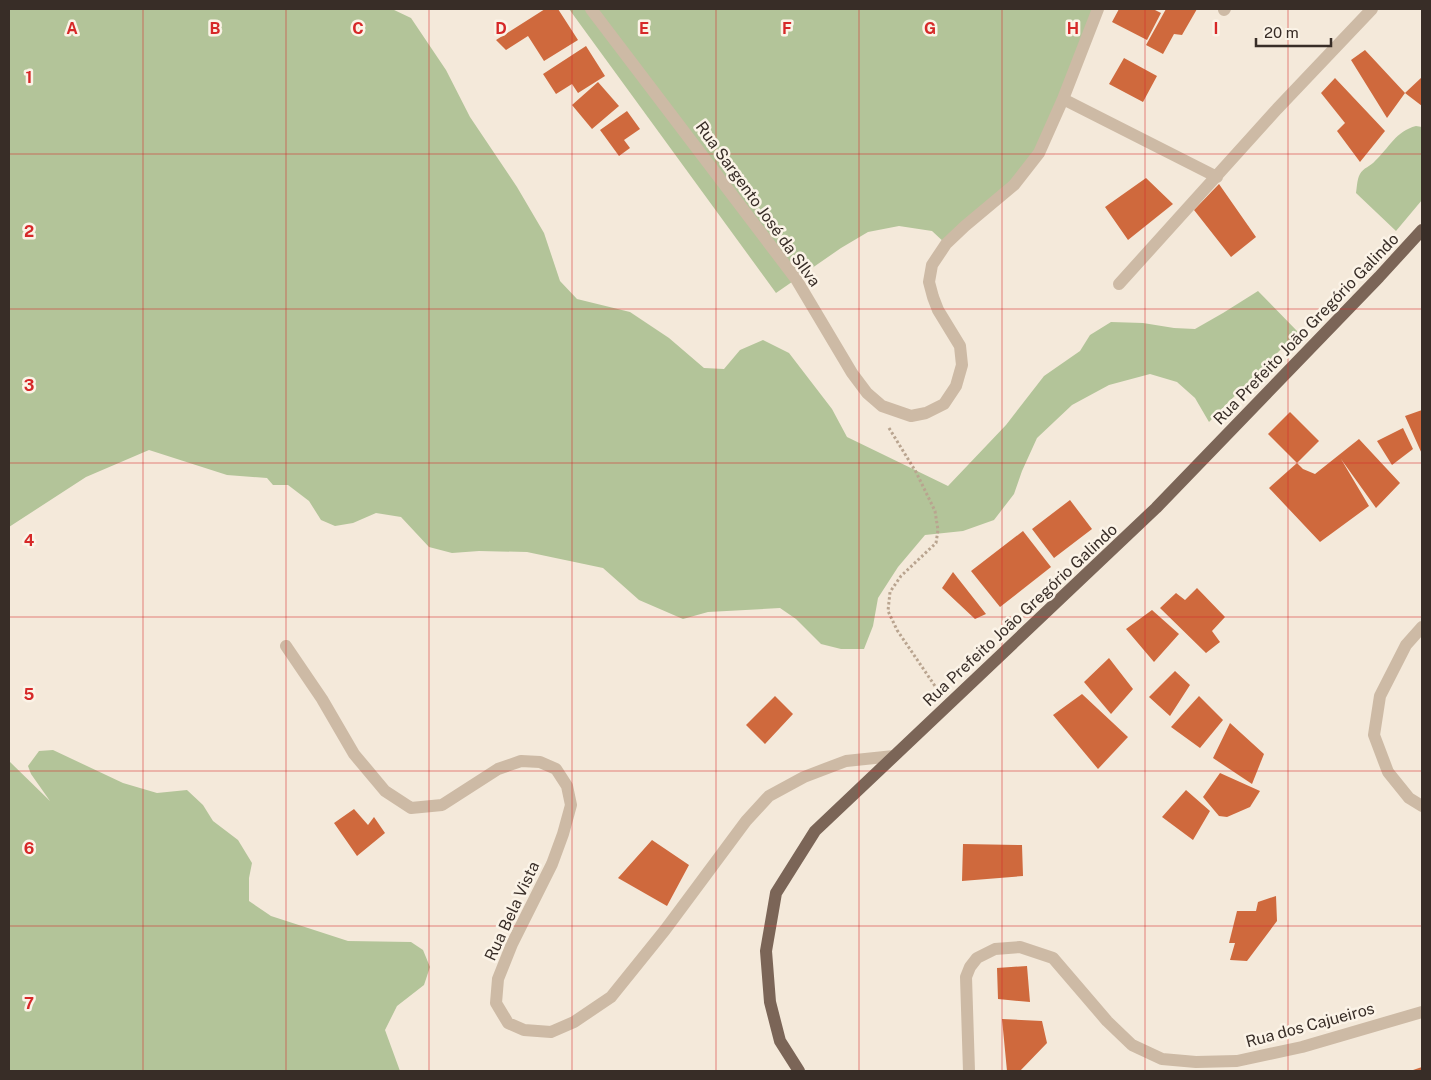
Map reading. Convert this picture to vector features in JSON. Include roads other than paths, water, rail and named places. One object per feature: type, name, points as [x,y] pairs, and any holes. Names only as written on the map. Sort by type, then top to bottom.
[{"type":"main road","name":"Rua Prefeito João Gregório Galindo","points":[[799,1071],[780,1041],[770,1002],[766,951],[776,893],[815,831],[1156,508],[1422,230]]},
{"type":"street","name":"Rua Sargento José da SIlva","points":[[591,9],[796,279],[852,373],[867,393],[882,406],[911,416],[926,414],[944,404],[956,386],[962,365],[960,346],[933,297],[930,282],[932,265],[946,244],[1014,185],[1039,153],[1063,99],[1098,9]]},
{"type":"street","points":[[1119,284],[1277,109],[1372,9]]},
{"type":"street","points":[[1063,99],[1217,177]]},
{"type":"street","points":[[1422,627],[1406,645],[1380,696],[1374,735],[1388,772],[1409,798],[1422,806]]},
{"type":"street","name":"Rua Bela Vista","points":[[286,646],[322,698],[354,754],[385,791],[411,808],[442,805],[498,769],[521,761],[540,762],[556,769],[567,786],[571,805],[563,834],[552,864],[512,944],[498,979],[496,1003],[508,1023],[524,1030],[551,1032],[574,1022],[611,997],[665,930],[746,821],[769,796],[804,777],[846,761],[894,756]]},
{"type":"street","name":"Rua dos Cajueiros","points":[[969,1071],[966,977],[970,967],[977,958],[995,949],[1020,947],[1053,958],[1107,1021],[1132,1045],[1162,1059],[1196,1062],[1237,1061],[1302,1047],[1422,1012]]}]
